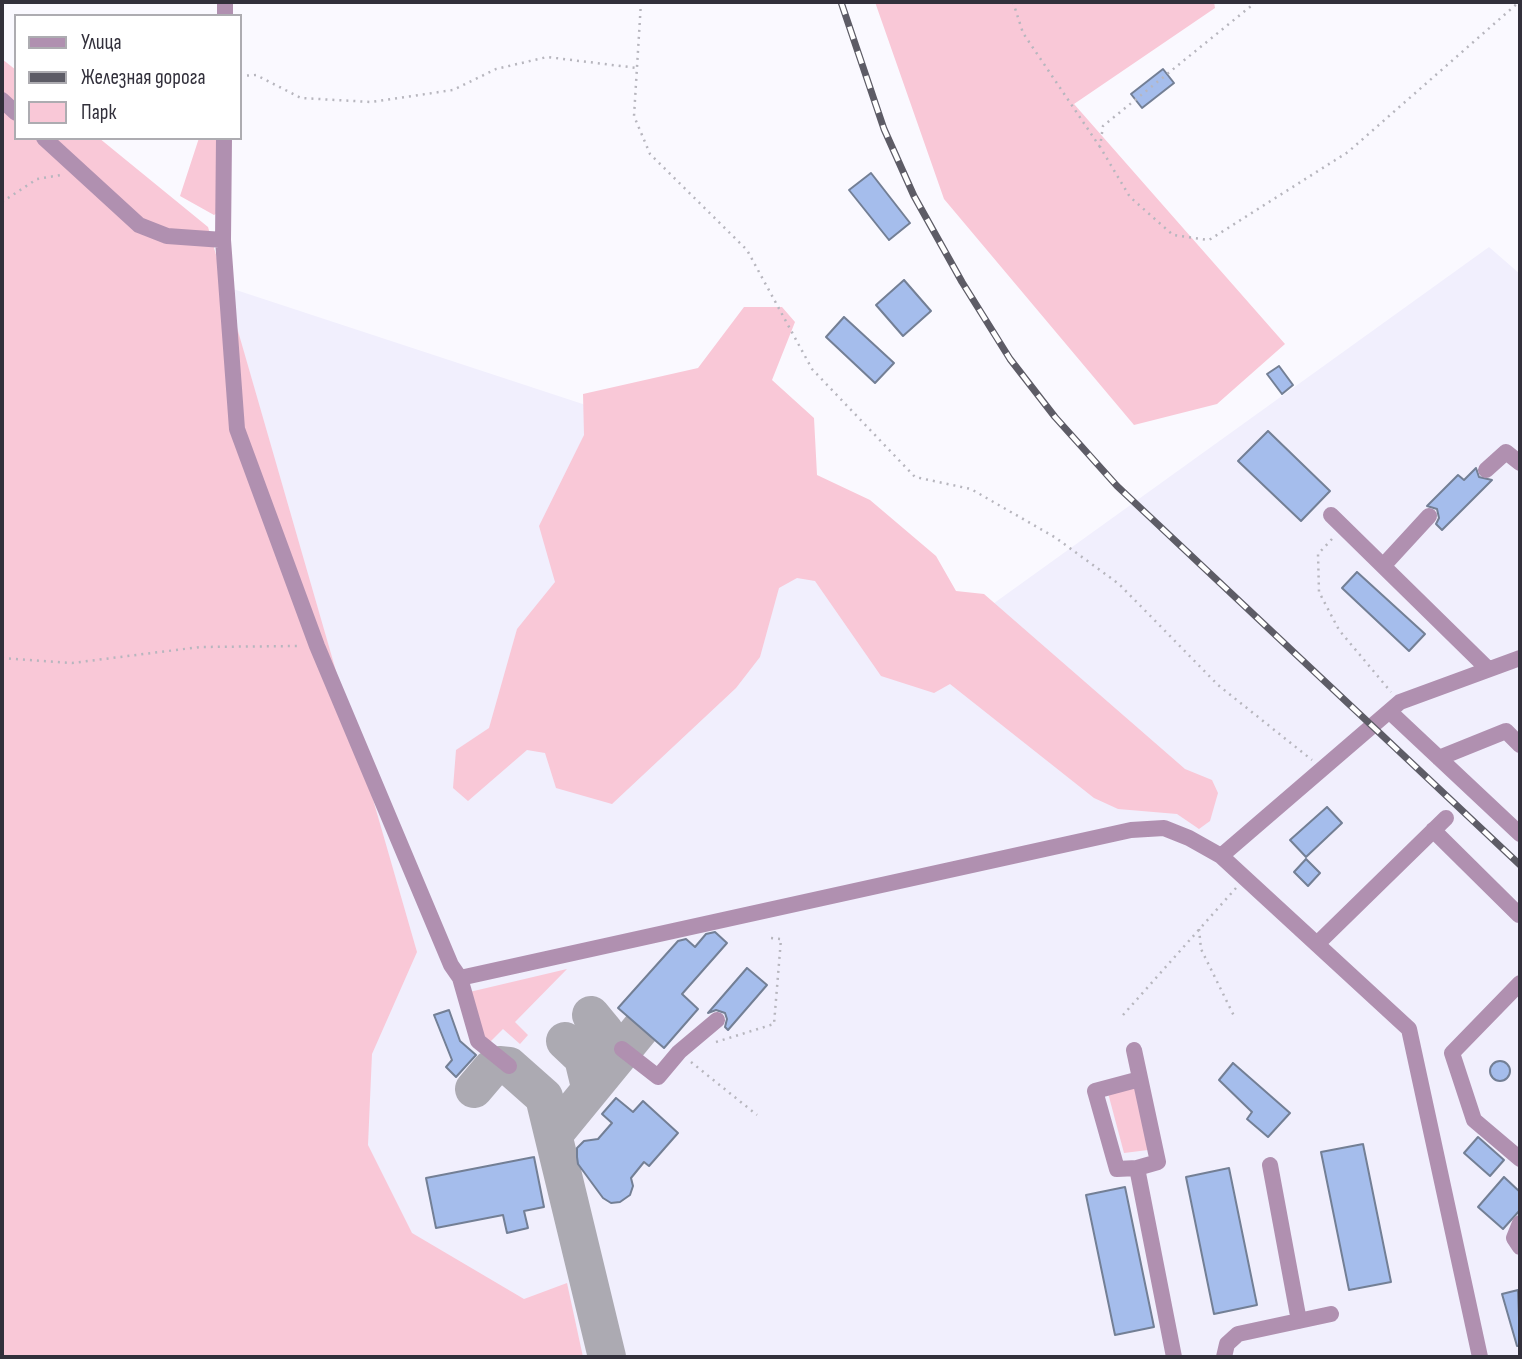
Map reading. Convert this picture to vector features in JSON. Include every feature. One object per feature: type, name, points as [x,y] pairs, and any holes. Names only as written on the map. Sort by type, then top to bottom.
[{"type":"lane","points":[[46,140],[139,225],[167,236],[223,240]]},
{"type":"lane","points":[[224,140],[223,240],[237,429],[317,646],[451,965],[460,978],[478,1041],[509,1066]]},
{"type":"lane","points":[[1486,470],[1506,452],[1520,463]]},
{"type":"lane","points":[[1383,566],[1429,516]]},
{"type":"lane","points":[[1337,521],[1487,668]]},
{"type":"lane","points":[[1221,856],[1395,707],[1487,668],[1520,658]]},
{"type":"lane","points":[[1395,707],[1439,758],[1520,834]]},
{"type":"lane","points":[[1439,758],[1506,731],[1520,745]]},
{"type":"lane","points":[[1317,944],[1446,818]]},
{"type":"lane","points":[[460,978],[1131,831],[1164,828],[1207,846],[1221,856],[1409,1029],[1480,1357]]},
{"type":"lane","points":[[1433,830],[1519,915]]},
{"type":"lane","points":[[1520,983],[1452,1053],[1474,1120],[1520,1159]]},
{"type":"lane","points":[[622,1049],[658,1077],[680,1052],[717,1020]]},
{"type":"lane","points":[[1135,1050],[1158,1162],[1137,1168],[1117,1169],[1096,1091],[1140,1079]]},
{"type":"lane","points":[[1270,1165],[1298,1321]]},
{"type":"lane","points":[[1137,1168],[1174,1357]]},
{"type":"lane","points":[[1520,1223],[1514,1238],[1520,1247]]},
{"type":"lane","points":[[1224,1357],[1227,1344],[1238,1334],[1331,1314]]},
{"type":"path","points":[[641,2],[634,116],[650,155],[747,250],[813,369],[915,477],[971,489],[1056,538],[1119,584],[1218,685],[1322,769]]},
{"type":"path","points":[[1013,2],[1023,33],[1100,147],[1130,197],[1173,235],[1209,240],[1348,152],[1519,2]]},
{"type":"path","points":[[1100,147],[1103,126],[1256,2]]},
{"type":"path","points":[[242,76],[256,75],[301,98],[371,102],[453,90],[496,69],[547,57],[637,68]]},
{"type":"path","points":[[2,202],[37,179],[61,175],[86,177]]},
{"type":"path","points":[[1337,521],[1318,554],[1319,592],[1339,630],[1395,707]]},
{"type":"path","points":[[2,658],[72,663],[200,647],[317,646]]},
{"type":"path","points":[[1123,1015],[1245,877]]},
{"type":"path","points":[[1199,929],[1201,950],[1235,1018]]},
{"type":"path","points":[[716,1042],[774,1024],[781,939],[771,938]]},
{"type":"path","points":[[680,1052],[757,1115]]},
{"type":"shaded area","points":[[2,213],[683,437],[947,637],[1489,247],[1520,274],[1520,1357],[2,1357]]},
{"type":"green space","points":[[875,2],[1214,2],[1215,8],[1074,104],[1285,344],[1217,404],[1134,425],[944,199]]},
{"type":"green space","points":[[2,59],[14,68],[14,140],[101,140],[208,227],[417,952],[372,1054],[368,1145],[412,1233],[524,1299],[567,1283],[583,1357],[2,1357]]},
{"type":"green space","points":[[198,140],[226,140],[226,206],[214,215],[180,196]]},
{"type":"green space","points":[[744,307],[782,307],[795,322],[772,380],[814,418],[817,475],[870,500],[936,556],[956,591],[984,594],[1185,769],[1212,780],[1218,793],[1210,821],[1199,829],[1177,814],[1118,809],[1094,798],[950,684],[934,693],[881,676],[815,581],[797,578],[779,588],[760,657],[736,688],[612,804],[556,788],[545,753],[527,750],[468,801],[453,788],[456,750],[489,728],[517,629],[555,582],[539,526],[584,435],[583,394],[698,368]]},
{"type":"green space","points":[[567,969],[515,1022],[528,1035],[520,1044],[503,1029],[485,1047],[461,994]]},
{"type":"green space","points":[[1136,1086],[1148,1150],[1124,1153],[1108,1093]]},
{"type":"building","points":[[1163,69],[1174,83],[1142,108],[1131,94]]},
{"type":"building","points":[[871,173],[910,223],[889,240],[849,190]]},
{"type":"building","points":[[904,280],[931,311],[903,336],[876,305]]},
{"type":"building","points":[[844,317],[894,363],[875,383],[826,337]]},
{"type":"building","points":[[1279,366],[1293,385],[1282,394],[1267,374]]},
{"type":"building","points":[[1268,431],[1330,491],[1301,521],[1238,461]]},
{"type":"building","points":[[1476,468],[1479,477],[1492,480],[1442,530],[1436,524],[1439,518],[1437,509],[1427,506],[1458,475],[1464,480]]},
{"type":"building","points":[[1357,572],[1425,634],[1409,651],[1342,588]]},
{"type":"building","points":[[1327,807],[1342,823],[1306,857],[1290,840]]},
{"type":"building","points":[[1306,859],[1320,873],[1308,886],[1294,872]]},
{"type":"building","points":[[715,932],[727,943],[682,994],[698,1009],[664,1048],[618,1008],[678,941],[686,939],[695,947],[706,934]]},
{"type":"building","points":[[747,968],[767,985],[728,1030],[725,1027],[725,1013],[716,1010],[708,1013]]},
{"type":"building","points":[[449,1010],[460,1041],[476,1055],[456,1077],[446,1067],[452,1060],[434,1015]]},
{"type":"building","points":[[1500,1061],[1507,1064],[1510,1071],[1507,1078],[1500,1081],[1493,1078],[1490,1071],[1493,1064]]},
{"type":"building","points":[[1233,1063],[1290,1113],[1268,1137],[1247,1119],[1252,1112],[1219,1080]]},
{"type":"building","points":[[616,1098],[633,1112],[643,1101],[678,1133],[649,1166],[644,1162],[631,1178],[633,1186],[630,1195],[620,1202],[611,1203],[603,1198],[578,1164],[577,1148],[584,1141],[598,1139],[612,1123],[602,1114]]},
{"type":"building","points":[[1478,1137],[1504,1160],[1490,1176],[1464,1153]]},
{"type":"building","points":[[1363,1144],[1391,1282],[1349,1290],[1321,1152]]},
{"type":"building","points":[[534,1157],[544,1207],[524,1211],[528,1228],[507,1233],[503,1215],[436,1228],[426,1178]]},
{"type":"building","points":[[1229,1168],[1257,1305],[1214,1314],[1186,1177]]},
{"type":"building","points":[[1504,1177],[1520,1192],[1520,1210],[1503,1229],[1478,1207]]},
{"type":"building","points":[[1125,1187],[1154,1327],[1115,1335],[1086,1195]]},
{"type":"building","points":[[1518,1290],[1520,1346],[1517,1346],[1502,1294]]},
{"type":"taxiway","points":[[591,1015],[605,1032],[611,1061]]},
{"type":"taxiway","points":[[555,1133],[641,1028]]},
{"type":"taxiway","points":[[565,1041],[583,1058],[590,1087]]},
{"type":"taxiway","points":[[474,1089],[491,1069],[499,1065],[509,1066],[544,1097],[607,1357]]},
{"type":"railway","points":[[841,2],[884,129],[914,196],[962,282],[1010,359],[1055,417],[1117,486],[1520,865]]}]
